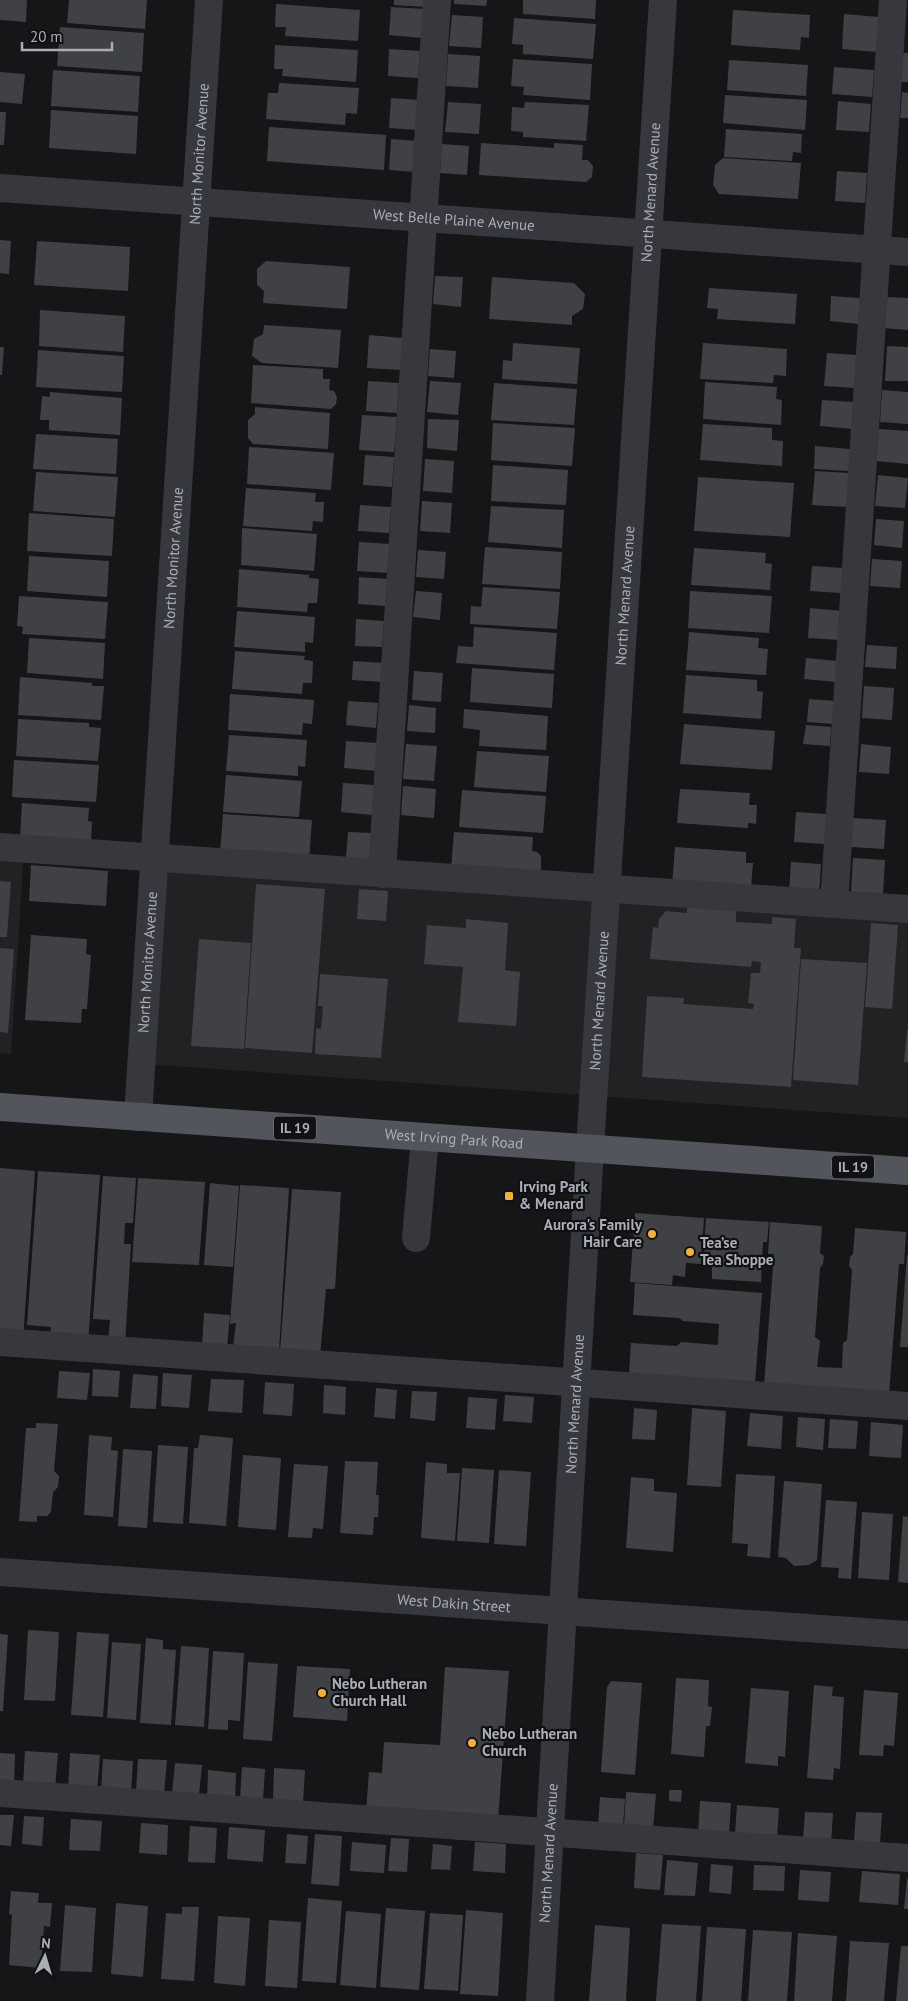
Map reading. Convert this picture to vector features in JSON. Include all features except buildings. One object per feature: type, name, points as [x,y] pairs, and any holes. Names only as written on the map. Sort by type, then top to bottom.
[{"type":"main road","name":"West Irving Park Road","points":[[0,1107],[908,1171]]},
{"type":"street","name":"North Monitor Avenue","points":[[138,1117],[209,0]]},
{"type":"street","points":[[382,874],[437,0]]},
{"type":"street","name":"North Menard Avenue","points":[[540,2001],[590,1148],[663,0]]},
{"type":"street","points":[[834,904],[893,0]]},
{"type":"street","name":"West Belle Plaine Avenue","points":[[0,188],[908,252]]},
{"type":"street","points":[[0,847],[908,909]]},
{"type":"street","points":[[416,1238],[425,1137]]},
{"type":"street","points":[[0,1342],[908,1406]]},
{"type":"street","name":"West Dakin Street","points":[[0,1572],[908,1635]]},
{"type":"street","points":[[0,1793],[908,1858]]},
{"type":"shaded area","points":[[0,850],[24,851],[11,1054],[0,1053]]},
{"type":"shaded area","points":[[158,860],[908,912],[908,1118],[145,1064]]},
{"type":"place","name":"Irving Park & Menard","points":[[509,1196]]},
{"type":"place","name":"Aurora's Family Hair Care","points":[[652,1234]]},
{"type":"place","name":"Tea’se Tea Shoppe","points":[[690,1252]]},
{"type":"place","name":"Nebo Lutheran Church Hall","points":[[322,1693]]},
{"type":"place","name":"Nebo Lutheran Church","points":[[472,1743]]}]
